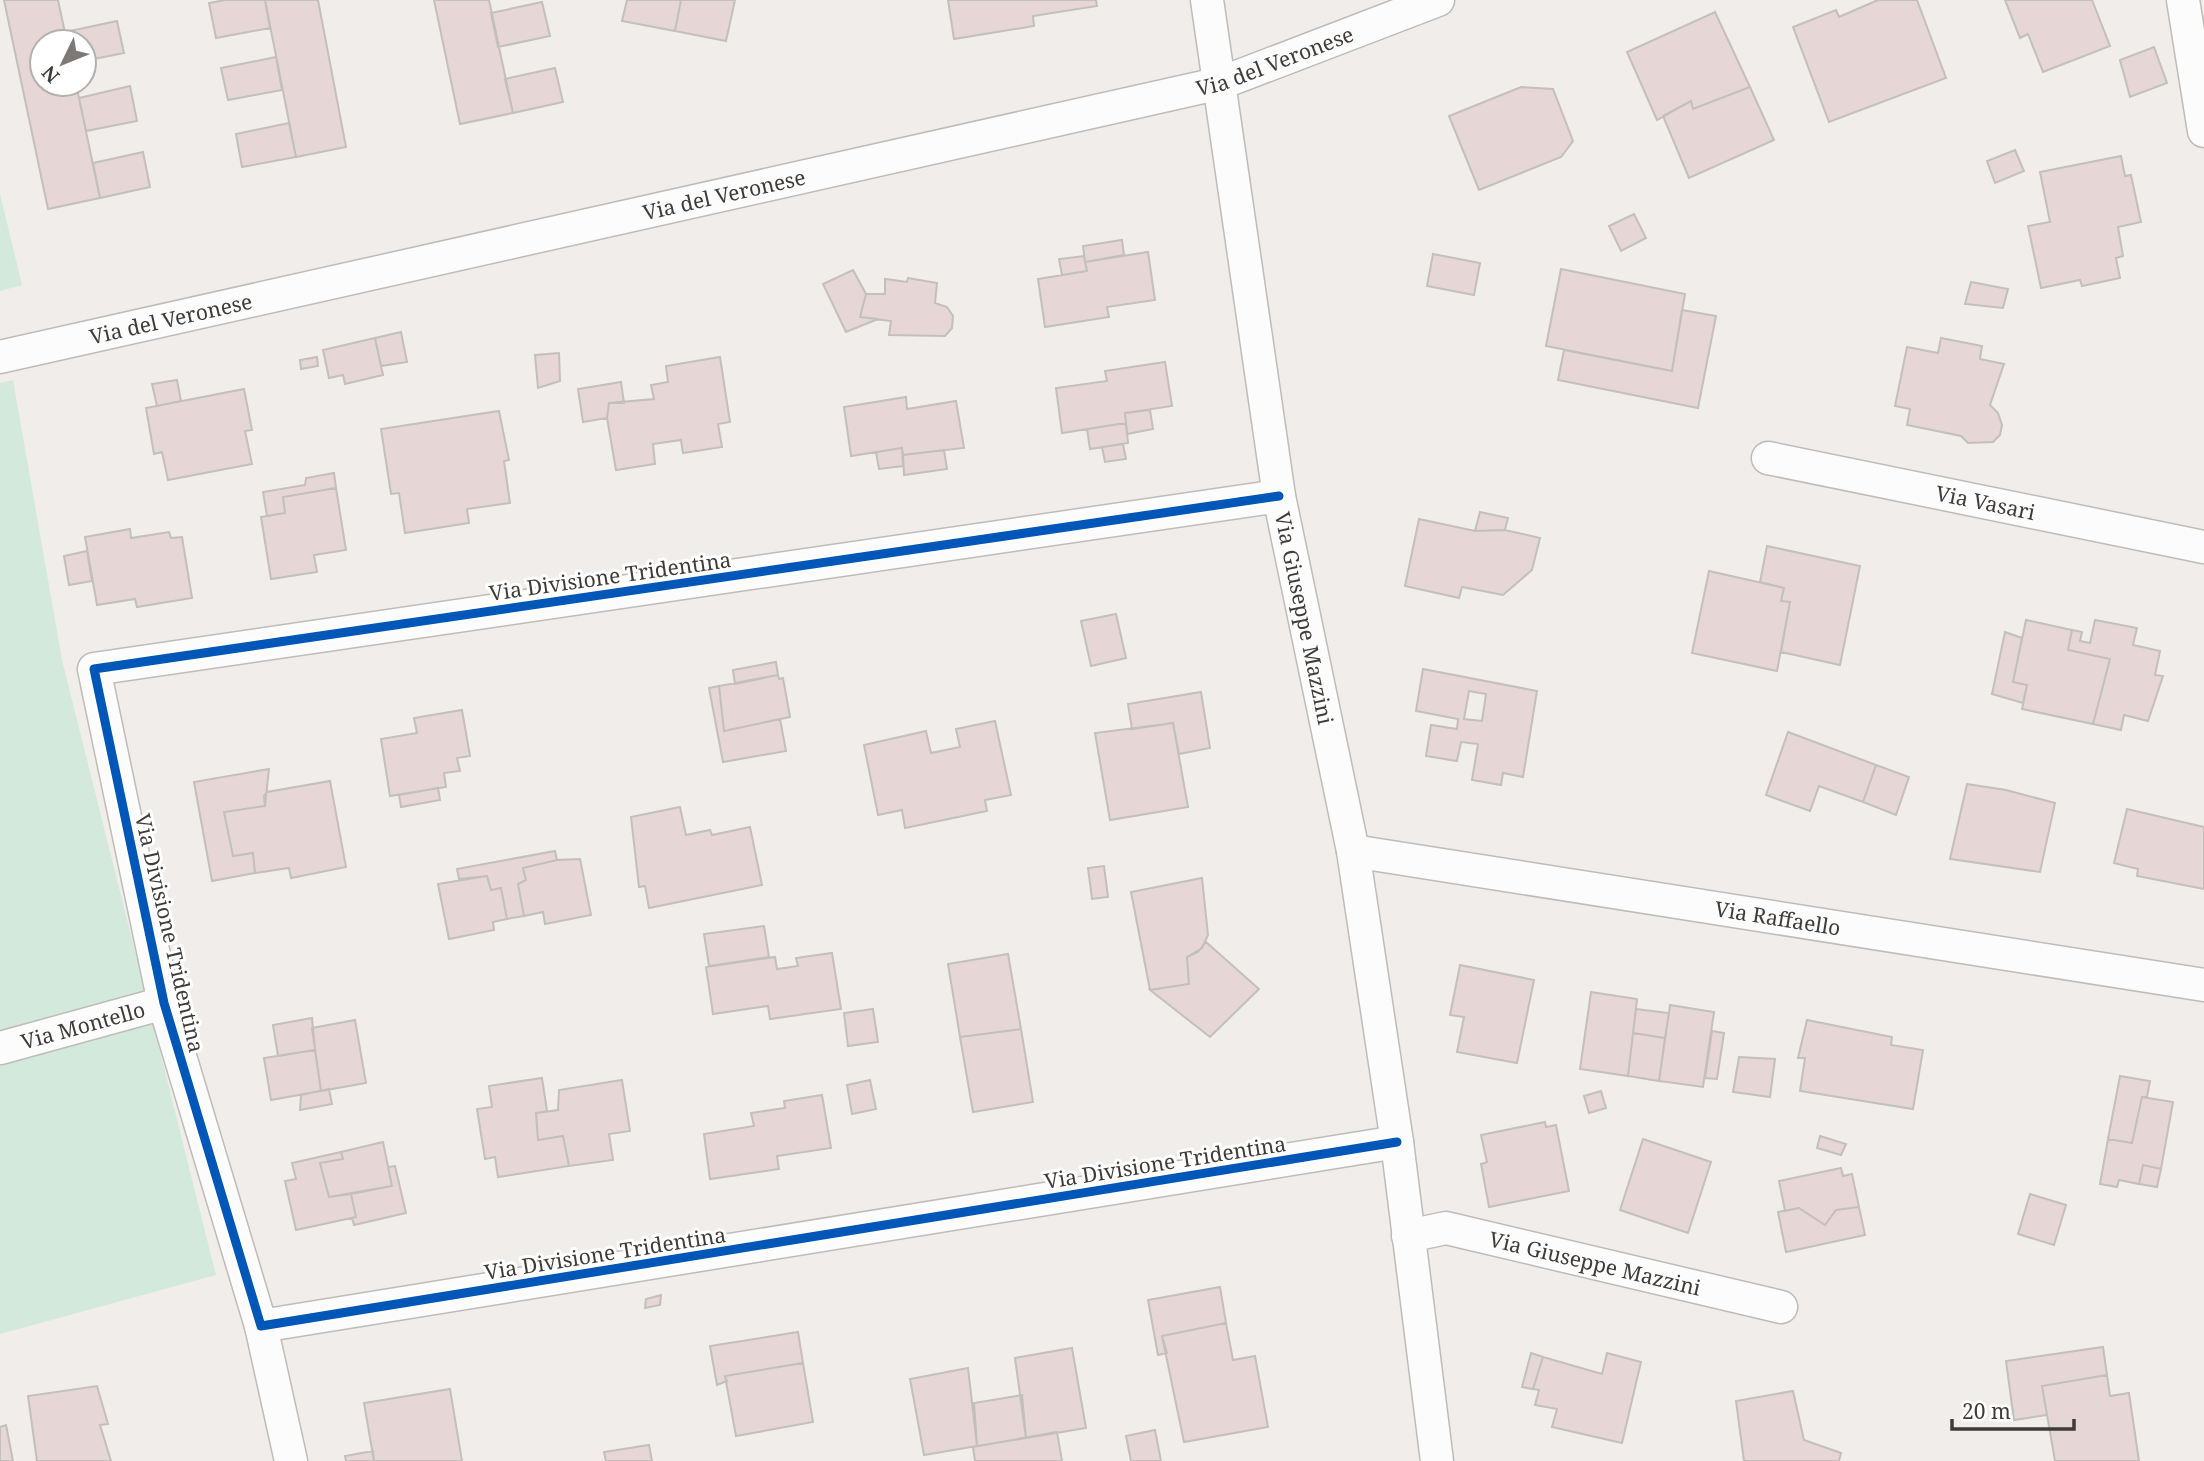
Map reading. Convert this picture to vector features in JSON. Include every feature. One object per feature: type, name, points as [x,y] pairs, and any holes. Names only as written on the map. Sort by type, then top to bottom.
[{"type":"street","name":"Via Giuseppe Mazzini","points":[[1207,0],[1279,496],[1353,850],[1397,1142],[1437,1461]]},
{"type":"street","name":"Via del Veronese","points":[[0,357],[1220,83],[1438,0]]},
{"type":"street","points":[[2183,0],[2204,131]]},
{"type":"street","name":"Via Vasari","points":[[1768,457],[2204,547]]},
{"type":"street","name":"Via Divisione Tridentina","points":[[291,1461],[261,1326],[164,1003],[94,669],[1279,496]]},
{"type":"street","name":"Via Raffaello","points":[[1353,850],[2204,985]]},
{"type":"street","name":"Via Montello","points":[[0,1048],[164,1003]]},
{"type":"street","name":"Via Divisione Tridentina","points":[[261,1326],[1397,1142]]},
{"type":"street","name":"Via Giuseppe Mazzini","points":[[1408,1236],[1447,1228],[1781,1307]]},
{"type":"green space","points":[[0,194],[22,285],[0,291]]},
{"type":"green space","points":[[13,380],[62,660],[216,1275],[0,1334],[0,383]]},
{"type":"building","points":[[4,0],[58,0],[64,28],[28,28],[28,98],[79,98],[100,198],[48,209]]},
{"type":"building","points":[[225,0],[265,0],[270,28],[216,38],[209,3]]},
{"type":"building","points":[[265,0],[318,0],[346,147],[296,157]]},
{"type":"building","points":[[434,0],[489,0],[513,113],[460,124]]},
{"type":"building","points":[[627,0],[681,0],[675,31],[622,21]]},
{"type":"building","points":[[681,0],[735,0],[726,41],[675,31]]},
{"type":"building","points":[[948,0],[1096,0],[1097,6],[1033,16],[1034,26],[954,39]]},
{"type":"building","points":[[1878,0],[1917,0],[1946,78],[1829,122],[1793,27],[1836,10],[1839,17]]},
{"type":"building","points":[[2005,0],[2092,0],[2110,46],[2043,72],[2028,34],[2020,38]]},
{"type":"building","points":[[542,2],[550,36],[498,47],[491,13]]},
{"type":"building","points":[[1715,12],[1750,87],[1693,109],[1691,101],[1657,120],[1627,52]]},
{"type":"building","points":[[117,21],[124,53],[98,58],[98,28],[84,28]]},
{"type":"building","points":[[2154,47],[2167,83],[2130,97],[2120,60]]},
{"type":"building","points":[[276,57],[282,90],[228,100],[221,68]]},
{"type":"building","points":[[555,68],[563,102],[513,113],[505,79]]},
{"type":"building","points":[[130,86],[137,121],[86,131],[79,98],[98,98],[98,94]]},
{"type":"building","points":[[1521,87],[1553,89],[1573,141],[1561,157],[1479,190],[1449,116]]},
{"type":"building","points":[[1750,87],[1774,140],[1689,178],[1663,116],[1691,101],[1693,109]]},
{"type":"building","points":[[289,123],[296,157],[242,167],[236,134]]},
{"type":"building","points":[[2015,150],[2024,171],[1995,183],[1987,161]]},
{"type":"building","points":[[143,152],[150,187],[100,198],[93,163]]},
{"type":"building","points":[[2121,156],[2125,176],[2131,175],[2141,222],[2118,227],[2123,256],[2116,258],[2120,278],[2082,286],[2080,280],[2041,288],[2028,226],[2050,222],[2040,172]]},
{"type":"building","points":[[1634,214],[1646,238],[1621,251],[1609,226]]},
{"type":"building","points":[[1122,240],[1124,255],[1085,262],[1083,246]]},
{"type":"building","points":[[1148,252],[1155,300],[1107,307],[1109,317],[1045,327],[1038,279],[1087,271],[1085,262]]},
{"type":"building","points":[[1433,254],[1480,263],[1474,295],[1427,286]]},
{"type":"building","points":[[1084,256],[1087,271],[1062,275],[1059,259]]},
{"type":"building","points":[[1561,269],[1685,294],[1672,371],[1546,346]]},
{"type":"building","points":[[853,270],[866,294],[860,317],[878,319],[846,332],[823,284]]},
{"type":"building","points":[[908,278],[937,283],[935,303],[947,307],[953,316],[952,328],[945,336],[889,335],[891,321],[860,317],[866,294],[885,294],[885,279],[907,282]]},
{"type":"building","points":[[1971,282],[2008,289],[2003,308],[1965,304]]},
{"type":"building","points":[[1682,310],[1716,316],[1698,408],[1558,380],[1564,350],[1672,371]]},
{"type":"building","points":[[401,332],[407,362],[381,366],[375,338]]},
{"type":"building","points":[[375,338],[383,375],[345,384],[343,375],[329,378],[323,350]]},
{"type":"building","points":[[1941,338],[1982,346],[1980,359],[2004,364],[1990,405],[1998,413],[2002,425],[2000,435],[1993,442],[1968,443],[1961,436],[1907,425],[1910,409],[1895,406],[1907,347],[1938,353]]},
{"type":"building","points":[[559,353],[560,381],[538,388],[535,355]]},
{"type":"building","points":[[317,357],[318,366],[301,369],[300,360]]},
{"type":"building","points":[[720,357],[730,422],[718,424],[722,447],[683,453],[681,440],[653,444],[655,464],[616,470],[607,418],[609,403],[654,399],[651,385],[668,382],[666,366]]},
{"type":"building","points":[[1165,362],[1172,406],[1125,413],[1126,423],[1062,433],[1056,388],[1107,381],[1105,371]]},
{"type":"building","points":[[177,380],[181,401],[157,406],[152,384]]},
{"type":"building","points":[[621,382],[624,403],[609,403],[607,418],[583,422],[578,389]]},
{"type":"building","points":[[244,389],[252,430],[245,431],[252,464],[168,480],[162,452],[154,454],[146,408]]},
{"type":"building","points":[[906,397],[907,409],[956,401],[964,448],[903,455],[902,448],[851,456],[844,407]]},
{"type":"building","points":[[1150,410],[1153,429],[1127,434],[1125,413]]},
{"type":"building","points":[[499,411],[509,460],[504,461],[510,503],[467,509],[469,523],[405,533],[399,493],[391,494],[381,429]]},
{"type":"building","points":[[1126,423],[1128,443],[1090,449],[1087,429]]},
{"type":"building","points":[[1123,444],[1126,459],[1105,462],[1102,447]]},
{"type":"building","points":[[902,448],[903,466],[879,469],[876,452]]},
{"type":"building","points":[[944,450],[947,469],[904,475],[903,455]]},
{"type":"building","points":[[334,473],[336,488],[283,497],[285,513],[267,516],[263,492],[305,485],[306,478]]},
{"type":"building","points":[[336,488],[346,550],[314,555],[317,572],[271,579],[261,517],[285,513],[283,497]]},
{"type":"building","points":[[1480,512],[1508,518],[1505,530],[1475,531]]},
{"type":"building","points":[[1419,519],[1475,531],[1505,530],[1540,538],[1532,570],[1503,595],[1462,587],[1459,598],[1405,586]]},
{"type":"building","points":[[130,529],[131,538],[169,532],[171,538],[182,537],[192,598],[137,607],[135,599],[97,605],[85,537]]},
{"type":"building","points":[[1767,546],[1860,566],[1840,665],[1781,652],[1790,602],[1781,601],[1784,588],[1760,582]]},
{"type":"building","points":[[87,551],[92,581],[69,585],[64,556]]},
{"type":"building","points":[[1709,571],[1784,588],[1781,601],[1790,602],[1777,671],[1692,653]]},
{"type":"building","points":[[1116,614],[1126,658],[1091,666],[1081,621]]},
{"type":"building","points":[[2026,620],[2072,630],[2068,650],[2110,659],[2093,724],[2022,709],[2027,685],[2013,682]]},
{"type":"building","points":[[2095,620],[2137,628],[2133,645],[2160,651],[2155,675],[2163,676],[2148,721],[2124,715],[2121,730],[2093,724],[2110,659],[2068,650],[2072,630],[2082,632],[2080,641],[2090,643]]},
{"type":"building","points":[[2005,632],[2022,638],[2013,682],[2027,685],[2023,703],[1992,694]]},
{"type":"building","points":[[776,662],[778,675],[735,684],[733,670]]},
{"type":"building","points":[[1423,669],[1537,691],[1523,777],[1503,773],[1501,785],[1472,780],[1478,744],[1461,742],[1457,761],[1426,756],[1431,725],[1457,729],[1458,719],[1416,711]],"holes":[[[1469,691],[1486,694],[1482,721],[1464,719]]]},
{"type":"building","points":[[778,675],[779,679],[783,678],[790,717],[724,731],[719,686]]},
{"type":"building","points":[[719,686],[724,731],[780,719],[786,751],[723,762],[709,688]]},
{"type":"building","points":[[1201,692],[1210,748],[1179,754],[1173,723],[1132,729],[1128,704]]},
{"type":"building","points":[[462,710],[470,756],[457,758],[460,771],[444,773],[446,787],[390,796],[381,739],[417,733],[414,718]]},
{"type":"building","points":[[995,721],[1011,795],[985,800],[987,811],[905,828],[902,810],[878,815],[864,745],[926,731],[931,753],[960,747],[956,729]]},
{"type":"building","points":[[1173,723],[1188,807],[1110,820],[1095,733]]},
{"type":"building","points":[[1788,732],[1876,765],[1863,802],[1819,786],[1810,811],[1766,795]]},
{"type":"building","points":[[1876,765],[1909,777],[1896,815],[1863,802]]},
{"type":"building","points":[[269,769],[265,806],[224,812],[233,856],[253,853],[255,873],[212,881],[194,782]]},
{"type":"building","points":[[330,781],[346,867],[291,878],[289,868],[255,873],[253,853],[233,856],[224,812],[265,806],[264,796],[267,792]]},
{"type":"building","points":[[1967,784],[2006,790],[2055,803],[2040,872],[1950,859]]},
{"type":"building","points":[[438,788],[440,800],[401,807],[399,795]]},
{"type":"building","points":[[680,807],[686,835],[710,830],[712,835],[750,827],[762,885],[649,908],[645,886],[639,887],[631,817]]},
{"type":"building","points":[[2127,809],[2204,827],[2204,889],[2137,876],[2138,869],[2114,863]]},
{"type":"building","points":[[555,851],[557,860],[523,868],[526,880],[518,884],[524,916],[507,919],[501,888],[491,890],[487,876],[459,879],[457,869]]},
{"type":"building","points":[[580,859],[591,915],[545,924],[543,912],[524,916],[518,884],[526,880],[523,868],[557,860]]},
{"type":"building","points":[[1104,866],[1108,897],[1092,899],[1088,868]]},
{"type":"building","points":[[487,876],[491,890],[501,888],[507,919],[493,922],[494,930],[449,939],[438,884]]},
{"type":"building","points":[[1202,878],[1208,935],[1202,948],[1187,957],[1189,984],[1150,990],[1131,892]]},
{"type":"building","points":[[764,926],[769,957],[709,966],[704,934]]},
{"type":"building","points":[[1206,942],[1259,989],[1210,1037],[1150,990],[1189,984],[1187,957],[1198,952]]},
{"type":"building","points":[[832,953],[841,1009],[770,1019],[768,1006],[713,1014],[706,967],[775,957],[777,969],[798,966],[796,958]]},
{"type":"building","points":[[1008,954],[1021,1029],[960,1037],[948,964]]},
{"type":"building","points":[[1460,965],[1534,980],[1517,1063],[1457,1052],[1464,1017],[1450,1015]]},
{"type":"building","points":[[1591,992],[1637,999],[1628,1076],[1580,1069]]},
{"type":"building","points":[[1670,1005],[1714,1012],[1703,1087],[1659,1081]]},
{"type":"building","points":[[873,1009],[878,1042],[848,1046],[844,1013]]},
{"type":"building","points":[[1636,1009],[1669,1013],[1665,1038],[1633,1033]]},
{"type":"building","points":[[312,1018],[315,1050],[278,1056],[273,1025]]},
{"type":"building","points":[[355,1020],[366,1083],[321,1091],[312,1028]]},
{"type":"building","points":[[1807,1020],[1892,1037],[1891,1045],[1923,1050],[1913,1109],[1800,1091],[1805,1058],[1798,1058]]},
{"type":"building","points":[[1021,1029],[1033,1102],[973,1112],[960,1037]]},
{"type":"building","points":[[1712,1031],[1724,1033],[1717,1079],[1705,1078]]},
{"type":"building","points":[[1633,1033],[1665,1038],[1659,1081],[1628,1076]]},
{"type":"building","points":[[315,1050],[321,1091],[271,1100],[264,1058]]},
{"type":"building","points":[[1739,1057],[1775,1059],[1770,1097],[1733,1092]]},
{"type":"building","points":[[2120,1076],[2150,1081],[2147,1097],[2142,1097],[2132,1143],[2108,1139]]},
{"type":"building","points":[[542,1078],[547,1111],[536,1113],[538,1140],[563,1136],[569,1166],[498,1177],[495,1157],[485,1159],[477,1109],[492,1107],[489,1086]]},
{"type":"building","points":[[622,1080],[630,1131],[609,1134],[613,1160],[569,1166],[563,1136],[538,1140],[536,1113],[558,1110],[559,1090]]},
{"type":"building","points":[[870,1080],[876,1109],[852,1114],[847,1085]]},
{"type":"building","points":[[329,1089],[332,1104],[300,1110],[301,1095]]},
{"type":"building","points":[[1601,1091],[1606,1108],[1589,1113],[1584,1096]]},
{"type":"building","points":[[822,1095],[831,1148],[777,1156],[779,1169],[710,1179],[704,1134],[754,1126],[751,1113],[785,1108],[784,1101]]},
{"type":"building","points":[[2142,1097],[2173,1102],[2161,1169],[2143,1165],[2139,1184],[2119,1180],[2117,1187],[2100,1184],[2108,1139],[2132,1143]]},
{"type":"building","points":[[1545,1122],[1546,1127],[1556,1125],[1569,1191],[1489,1207],[1481,1164],[1487,1162],[1481,1135]]},
{"type":"building","points":[[1820,1136],[1846,1144],[1841,1155],[1817,1148]]},
{"type":"building","points":[[1643,1139],[1711,1162],[1688,1233],[1620,1210]]},
{"type":"building","points":[[383,1142],[392,1186],[329,1197],[320,1163],[343,1159],[341,1152]]},
{"type":"building","points":[[341,1152],[343,1159],[320,1163],[329,1197],[351,1194],[356,1217],[296,1230],[285,1181],[296,1179],[292,1163]]},
{"type":"building","points":[[2143,1165],[2161,1169],[2157,1187],[2139,1184]]},
{"type":"building","points":[[395,1166],[406,1213],[354,1225],[352,1218],[356,1217],[351,1194],[392,1186],[388,1167]]},
{"type":"building","points":[[1841,1168],[1843,1176],[1852,1174],[1859,1207],[1836,1210],[1825,1225],[1799,1208],[1785,1211],[1779,1181]]},
{"type":"building","points":[[2030,1194],[2066,1205],[2054,1245],[2018,1234]]},
{"type":"building","points":[[1859,1207],[1865,1235],[1786,1252],[1778,1212],[1799,1208],[1825,1225],[1836,1210]]},
{"type":"building","points":[[1220,1287],[1226,1323],[1162,1336],[1167,1353],[1158,1355],[1148,1300]]},
{"type":"building","points":[[661,1295],[660,1305],[645,1308],[646,1299]]},
{"type":"building","points":[[1226,1323],[1233,1360],[1255,1356],[1268,1427],[1184,1442],[1162,1336]]},
{"type":"building","points":[[798,1332],[803,1363],[725,1376],[727,1381],[717,1385],[710,1346]]},
{"type":"building","points":[[2103,1347],[2107,1375],[2042,1386],[2047,1415],[2014,1420],[2006,1361]]},
{"type":"building","points":[[1072,1348],[1086,1428],[1026,1438],[1015,1358]]},
{"type":"building","points":[[1531,1353],[1543,1357],[1533,1389],[1522,1387]]},
{"type":"building","points":[[1607,1353],[1641,1362],[1622,1443],[1552,1427],[1557,1409],[1535,1405],[1539,1390],[1533,1389],[1543,1357],[1602,1374]]},
{"type":"building","points":[[803,1363],[813,1422],[736,1436],[725,1376]]},
{"type":"building","points":[[968,1368],[977,1446],[924,1455],[910,1379]]},
{"type":"building","points":[[2107,1375],[2110,1396],[2129,1393],[2139,1461],[2055,1461],[2042,1386]]},
{"type":"building","points":[[97,1386],[108,1424],[100,1425],[111,1461],[37,1461],[28,1396]]},
{"type":"building","points":[[450,1389],[462,1461],[374,1461],[364,1403]]},
{"type":"building","points":[[1793,1391],[1804,1440],[1841,1453],[1839,1461],[1744,1461],[1736,1401]]},
{"type":"building","points":[[1022,1395],[1026,1438],[977,1446],[974,1403]]},
{"type":"building","points":[[6,1425],[13,1461],[0,1461],[0,1427]]},
{"type":"building","points":[[1155,1430],[1161,1461],[1131,1461],[1126,1436]]},
{"type":"building","points":[[1057,1432],[1062,1461],[975,1461],[973,1447]]},
{"type":"building","points":[[649,1445],[652,1461],[606,1461],[604,1452]]},
{"type":"building","points":[[373,1451],[374,1461],[346,1461],[345,1456]]},
{"type":"cycle path","points":[[1279,496],[94,669],[164,1003],[261,1326],[1397,1142]]}]
